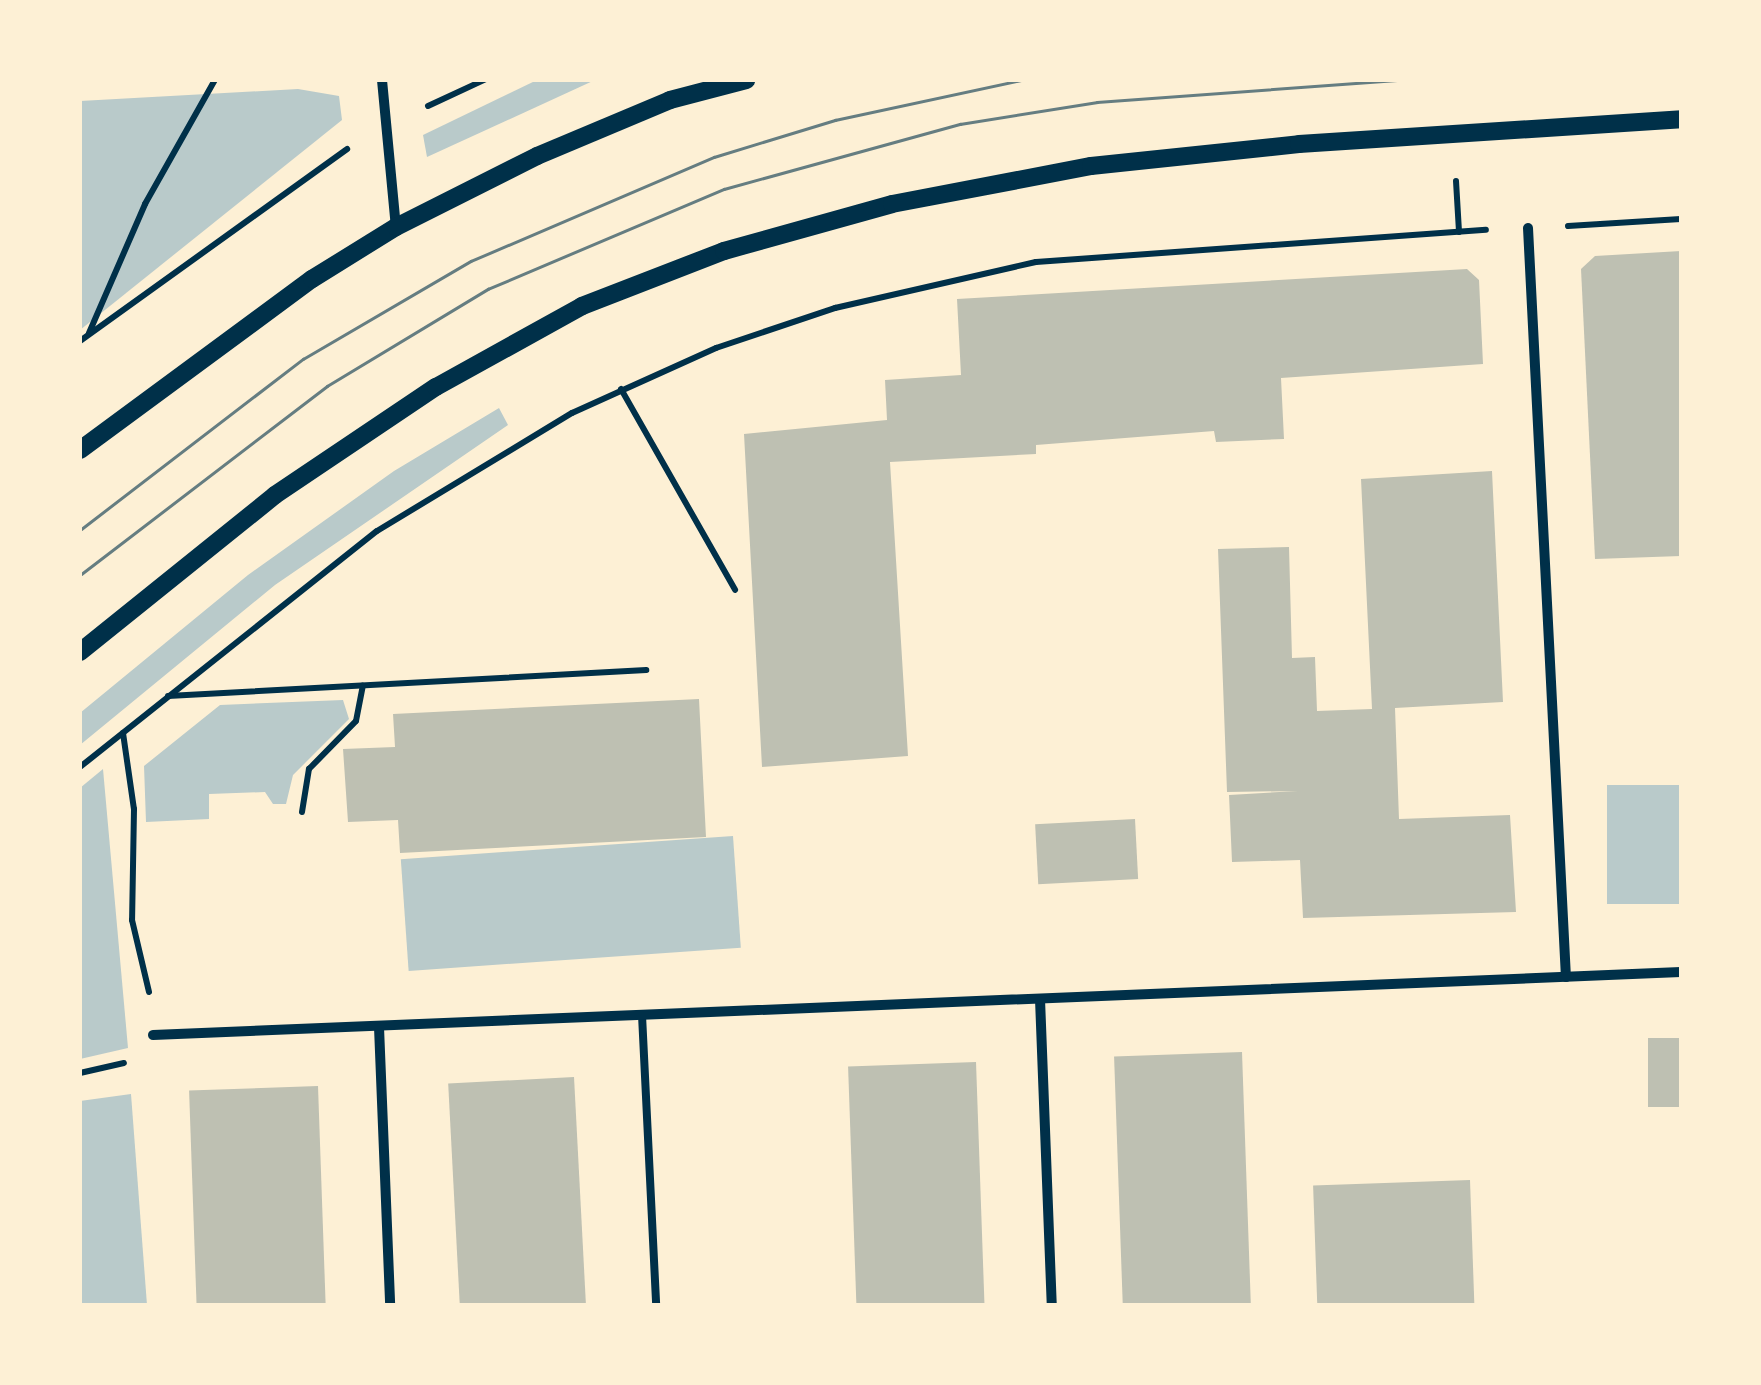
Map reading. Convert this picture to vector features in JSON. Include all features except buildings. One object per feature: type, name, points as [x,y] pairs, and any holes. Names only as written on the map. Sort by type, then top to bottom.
[{"type":"street","points":[[382,80],[396,227]]},
{"type":"street","points":[[80,450],[312,279],[396,227],[620,121],[746,80]]},
{"type":"street","points":[[80,652],[275,494],[436,388],[582,306],[724,251],[892,204],[1091,166],[1300,144],[1681,119]]},
{"type":"street","points":[[1528,228],[1566,977]]},
{"type":"street","points":[[153,1035],[1681,972]]},
{"type":"street","points":[[1040,999],[1052,1305]]},
{"type":"street","points":[[379,1027],[390,1305]]},
{"type":"lane","points":[[642,1015],[656,1305]]},
{"type":"path","points":[[88,334],[146,204],[215,80]]},
{"type":"path","points":[[420,110],[484,80]]},
{"type":"path","points":[[80,341],[353,144]]},
{"type":"path","points":[[80,768],[377,531],[621,389],[835,308],[1036,262],[1681,218]]},
{"type":"path","points":[[621,389],[735,590]]},
{"type":"path","points":[[167,696],[646,670]]},
{"type":"path","points":[[302,812],[310,769],[356,721],[362,686]]},
{"type":"path","points":[[80,1073],[140,1060],[153,1035],[152,999],[142,978],[132,920],[134,809],[123,732]]},
{"type":"shaded area","points":[[537,80],[595,80],[427,157],[423,135]]},
{"type":"shaded area","points":[[298,89],[339,96],[342,120],[80,330],[80,101]]},
{"type":"shaded area","points":[[499,408],[508,425],[275,585],[80,745],[80,713],[248,575],[394,471]]},
{"type":"shaded area","points":[[343,700],[349,719],[293,775],[286,804],[273,804],[265,792],[209,794],[209,819],[146,822],[144,766],[220,705]]},
{"type":"shaded area","points":[[103,769],[128,1048],[80,1059],[80,788]]},
{"type":"shaded area","points":[[1607,785],[1681,785],[1681,904],[1607,904]]},
{"type":"shaded area","points":[[733,836],[741,948],[409,971],[401,859]]},
{"type":"shaded area","points":[[131,1094],[147,1305],[80,1305],[80,1101]]},
{"type":"tram line","points":[[80,530],[303,359],[471,261],[714,157],[835,120],[1022,80]]},
{"type":"tram line","points":[[80,575],[327,386],[488,289],[724,189],[960,124],[1097,102],[1400,80]]}]
